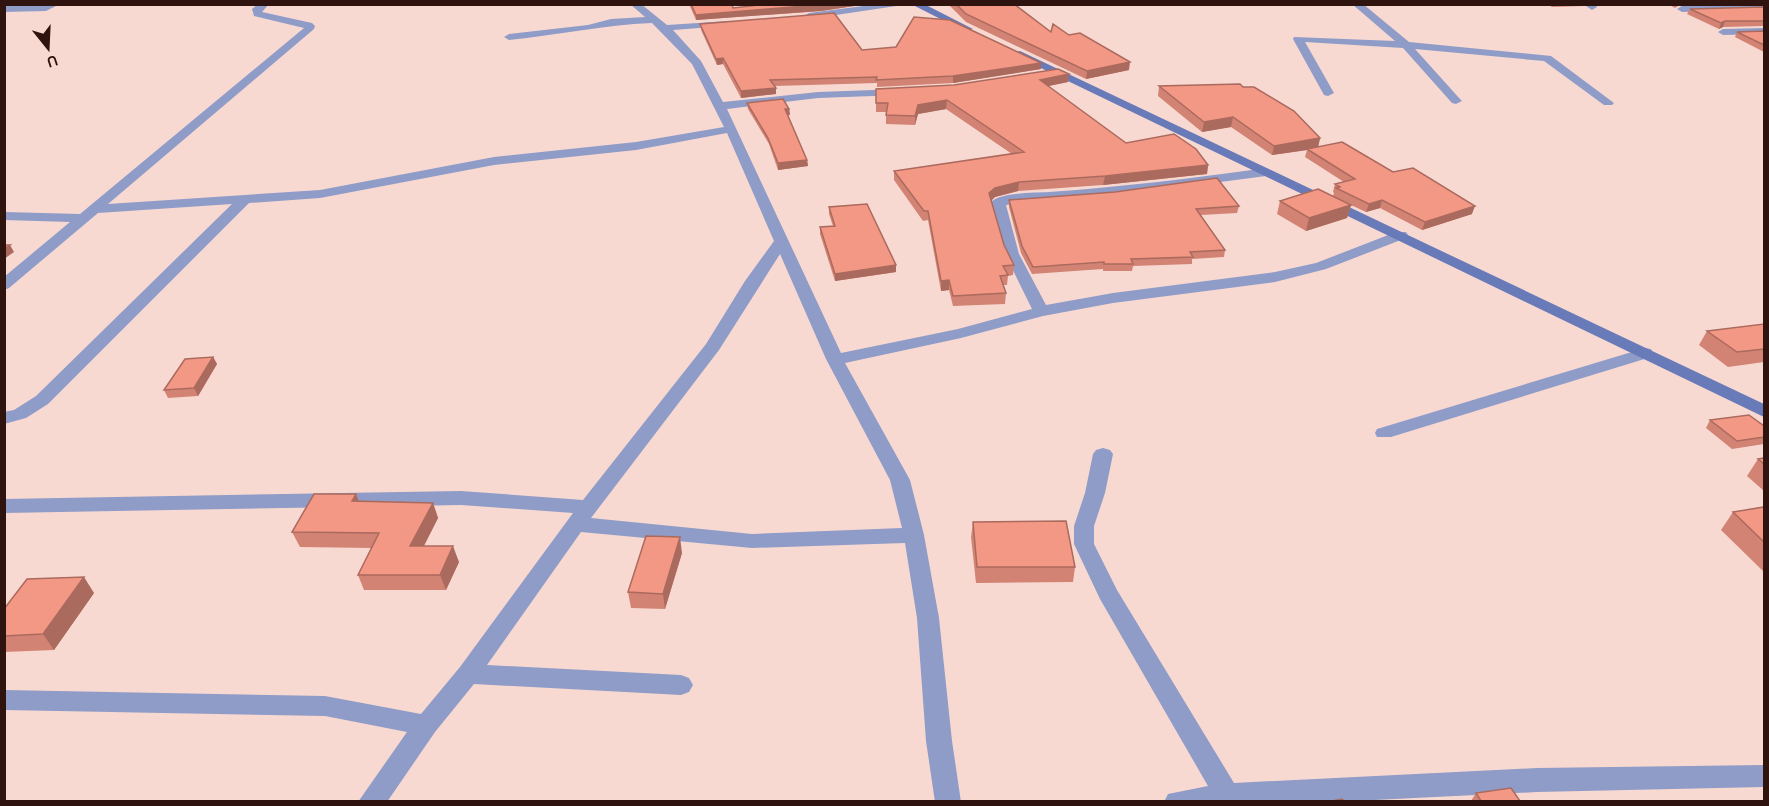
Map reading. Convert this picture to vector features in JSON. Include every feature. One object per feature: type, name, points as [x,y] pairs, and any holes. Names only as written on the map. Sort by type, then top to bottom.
[{"type":"main road","points":[[915,4],[981,36]]},
{"type":"main road","points":[[1003,46],[1764,411]]},
{"type":"street","points":[[4,9],[46,8],[56,4]]},
{"type":"street","points":[[8,279],[309,29],[308,25],[257,14],[257,9],[265,4]]},
{"type":"street","points":[[634,4],[659,24],[697,63],[721,106],[835,359],[900,480],[914,535],[928,618],[939,741],[948,801]]},
{"type":"street","points":[[798,17],[906,4]]},
{"type":"street","points":[[1356,4],[1406,45],[1456,101]]},
{"type":"street","points":[[1682,9],[1764,7]]},
{"type":"street","points":[[509,37],[588,28],[611,22],[732,23]]},
{"type":"street","points":[[1723,32],[1764,31]]},
{"type":"street","points":[[1328,93],[1298,39],[1406,45],[1547,57],[1608,104]]},
{"type":"street","points":[[1038,75],[1057,72]]},
{"type":"street","points":[[721,106],[818,95],[916,91]]},
{"type":"street","points":[[94,209],[320,194],[494,161],[636,146],[731,129]]},
{"type":"street","points":[[1041,311],[1012,255],[997,208],[998,202],[1019,198],[1114,192],[1266,172]]},
{"type":"street","points":[[4,418],[20,414],[42,400],[246,198]]},
{"type":"street","points":[[4,216],[82,218]]},
{"type":"street","points":[[835,359],[961,333],[1041,311],[1113,298],[1275,277],[1321,266],[1401,235]]},
{"type":"street","points":[[371,801],[426,725],[468,674],[582,516],[713,346],[753,281],[782,240]]},
{"type":"street","points":[[1384,433],[1645,353]]},
{"type":"street","points":[[1103,454],[1095,493],[1084,526],[1084,544],[1108,593],[1227,795]]},
{"type":"street","points":[[4,506],[94,508],[261,501],[463,498],[752,541],[914,535]]},
{"type":"street","points":[[468,674],[681,685]]},
{"type":"street","points":[[4,700],[325,706],[426,725]]},
{"type":"street","points":[[1177,801],[1227,795],[1348,796],[1537,780],[1764,776]]},
{"type":"building","points":[[691,4],[732,4],[733,8],[769,4],[828,4],[696,15]]},
{"type":"building","points":[[956,4],[1014,4],[1051,32],[1053,24],[1069,35],[1080,33],[1130,62],[1087,71],[966,14]]},
{"type":"building","points":[[1764,7],[1764,21],[1725,21],[1721,23],[1690,9]]},
{"type":"building","points":[[834,13],[862,50],[896,47],[914,17],[950,20],[1041,63],[953,76],[876,80],[877,77],[770,80],[776,88],[741,91],[723,58],[716,59],[700,24]]},
{"type":"building","points":[[1764,31],[1764,45],[1737,32]]},
{"type":"building","points":[[1058,69],[1069,74],[1040,80],[1126,143],[1174,134],[1196,149],[1208,165],[1019,182],[995,188],[989,193],[1004,245],[1014,265],[1003,266],[1008,275],[1000,276],[1006,293],[953,296],[949,280],[941,281],[928,211],[924,211],[894,171],[1024,152],[947,100],[918,105],[915,116],[886,115],[888,103],[876,103],[876,89],[954,85]]},
{"type":"building","points":[[1240,84],[1243,87],[1254,87],[1294,111],[1320,138],[1274,146],[1233,117],[1204,122],[1159,86]]},
{"type":"building","points":[[783,99],[789,109],[785,109],[807,160],[778,163],[768,138],[747,103]]},
{"type":"building","points":[[1342,142],[1393,172],[1413,168],[1475,206],[1425,222],[1382,200],[1369,204],[1336,188],[1340,187],[1335,184],[1355,179],[1307,149]]},
{"type":"building","points":[[1217,178],[1239,206],[1196,209],[1225,250],[1190,252],[1193,257],[1131,259],[1133,264],[1104,264],[1104,262],[1033,267],[1022,246],[1009,200],[1115,192]]},
{"type":"building","points":[[1318,189],[1351,205],[1309,218],[1280,201]]},
{"type":"building","points":[[867,204],[896,265],[835,274],[820,227],[835,226],[829,207]]},
{"type":"building","points":[[1764,324],[1764,349],[1737,352],[1707,331]]},
{"type":"building","points":[[213,357],[194,388],[164,390],[185,359]]},
{"type":"building","points":[[1749,415],[1764,426],[1764,437],[1737,441],[1710,420]]},
{"type":"building","points":[[314,494],[356,494],[352,501],[433,503],[410,546],[453,546],[440,575],[358,575],[379,533],[292,532]]},
{"type":"building","points":[[1764,507],[1764,542],[1733,512]]},
{"type":"building","points":[[1066,521],[1075,567],[977,567],[973,522]]},
{"type":"building","points":[[646,536],[680,537],[663,594],[628,592]]},
{"type":"building","points":[[84,577],[43,634],[4,636],[4,609],[27,579]]},
{"type":"building","points":[[1511,788],[1520,801],[1481,801],[1476,793]]}]
